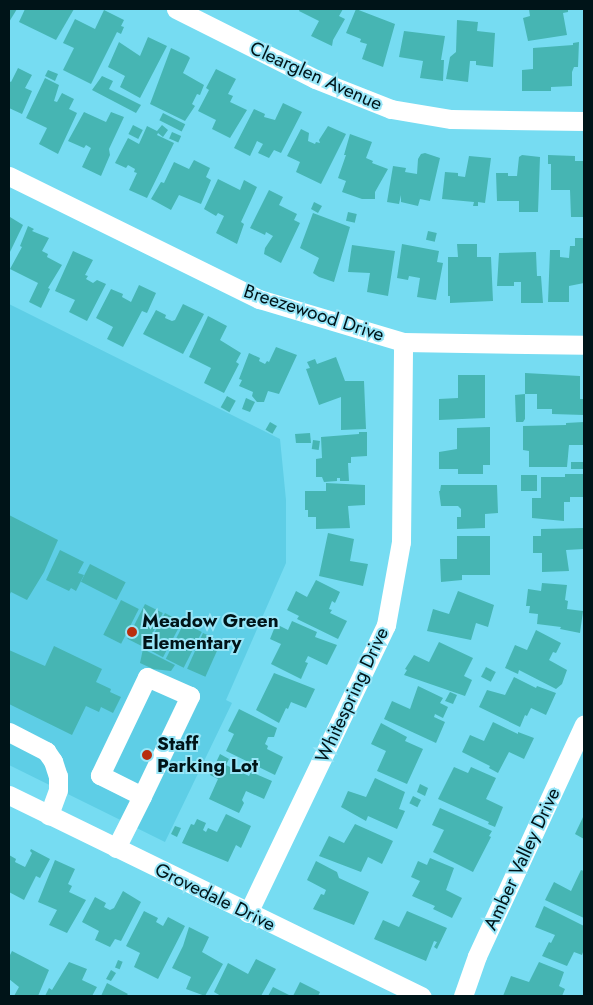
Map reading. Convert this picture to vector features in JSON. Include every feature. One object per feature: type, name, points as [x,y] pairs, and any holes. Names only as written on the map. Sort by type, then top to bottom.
[{"type":"street","name":"Clearglen Avenue","points":[[176,9],[315,79],[391,109],[451,119],[584,121]]},
{"type":"street","name":"Breezewood Drive","points":[[9,176],[259,299],[403,342],[584,345]]},
{"type":"street","name":"Whitespring Drive","points":[[248,913],[386,626],[401,542],[403,342]]},
{"type":"street","points":[[116,848],[142,796],[190,696],[147,677],[100,775],[142,796]]},
{"type":"street","name":"Amber Valley Drive","points":[[463,996],[477,956],[584,724]]},
{"type":"street","points":[[9,732],[46,751],[53,761],[58,776],[58,790],[49,815]]},
{"type":"street","name":"Grovedale Drive","points":[[9,795],[248,913],[422,996]]},
{"type":"shaded area","name":"Meadow Green Elementary","points":[[9,304],[280,439],[286,500],[286,563],[226,700],[232,703],[165,842],[9,765]]},
{"type":"building","points":[[9,9],[17,9],[9,22]]},
{"type":"building","points":[[25,9],[74,9],[56,40],[19,22]]},
{"type":"building","points":[[300,9],[343,9],[339,16],[345,19],[333,40],[332,46],[311,36],[319,21],[299,11]]},
{"type":"building","points":[[356,9],[395,24],[383,67],[362,59],[367,44],[360,42],[361,39],[346,33]]},
{"type":"building","points":[[529,9],[568,9],[568,12],[563,13],[567,35],[528,41],[523,18],[530,16]]},
{"type":"building","points":[[104,10],[124,20],[121,26],[124,27],[121,34],[117,32],[91,84],[63,70],[74,48],[63,43],[75,19],[95,29]]},
{"type":"building","points":[[457,20],[478,22],[477,31],[495,33],[493,67],[476,65],[476,61],[470,61],[468,82],[446,79],[450,57],[456,52]]},
{"type":"building","points":[[404,31],[445,36],[441,60],[444,60],[443,81],[420,78],[423,61],[399,57]]},
{"type":"building","points":[[148,37],[167,46],[140,98],[120,87],[125,76],[108,67],[119,42],[140,56]]},
{"type":"building","points":[[579,42],[578,67],[574,67],[572,72],[572,86],[551,87],[551,91],[522,91],[522,70],[533,69],[533,48],[573,45],[573,43]]},
{"type":"building","points":[[171,48],[190,58],[183,73],[204,85],[200,95],[197,94],[192,104],[195,106],[185,121],[150,104]]},
{"type":"building","points":[[18,68],[32,75],[25,88],[32,91],[22,114],[9,108],[9,81],[11,82]]},
{"type":"building","points":[[216,69],[236,79],[228,94],[233,96],[230,102],[247,110],[230,138],[212,129],[216,120],[198,111],[209,90],[206,88]]},
{"type":"building","points":[[48,70],[58,74],[55,81],[45,76]]},
{"type":"building","points":[[102,76],[113,81],[109,89],[141,105],[136,113],[92,90]]},
{"type":"building","points":[[45,78],[59,85],[54,101],[57,102],[62,93],[74,99],[69,109],[77,113],[58,154],[39,144],[47,128],[26,118]]},
{"type":"building","points":[[283,103],[302,112],[281,153],[274,150],[269,158],[258,153],[263,144],[257,141],[250,156],[234,148],[254,109],[265,114],[264,117],[275,120]]},
{"type":"building","points":[[84,112],[106,122],[111,112],[124,117],[109,149],[110,155],[101,176],[82,167],[91,148],[86,145],[84,148],[68,141]]},
{"type":"building","points":[[163,113],[185,124],[182,131],[159,120]]},
{"type":"building","points":[[133,125],[143,130],[138,139],[128,134]]},
{"type":"building","points":[[162,125],[168,130],[163,137],[158,133],[157,135],[174,143],[147,198],[129,190],[137,173],[134,172],[135,169],[128,165],[126,168],[115,163],[128,138],[139,144],[147,126],[157,131]]},
{"type":"building","points":[[328,126],[346,134],[321,184],[296,172],[300,162],[287,156],[301,129],[309,133],[308,141],[315,144],[316,142],[320,143],[319,140]]},
{"type":"building","points":[[172,132],[181,136],[178,142],[169,138]]},
{"type":"building","points":[[350,134],[372,142],[366,158],[373,161],[372,163],[388,169],[375,192],[375,199],[362,199],[342,192],[346,181],[338,178],[346,155],[344,155]]},
{"type":"building","points":[[425,153],[440,158],[430,201],[420,199],[418,206],[401,202],[401,195],[399,204],[387,202],[393,166],[406,168],[405,172],[417,174],[418,159],[421,154]]},
{"type":"building","points":[[522,155],[540,157],[538,212],[519,212],[519,201],[497,201],[496,173],[508,173],[508,176],[517,176],[519,157]]},
{"type":"building","points":[[548,155],[575,156],[575,161],[584,161],[584,217],[571,217],[570,190],[551,190],[551,164],[548,164]]},
{"type":"building","points":[[469,156],[491,158],[485,203],[478,202],[478,206],[473,206],[474,202],[442,199],[445,172],[458,173],[458,176],[465,177]]},
{"type":"building","points":[[194,160],[210,168],[206,177],[211,180],[201,204],[179,195],[171,210],[151,199],[161,182],[164,183],[174,162],[189,169]]},
{"type":"building","points":[[218,179],[240,190],[244,180],[257,187],[241,222],[244,224],[237,244],[216,233],[224,216],[218,213],[216,216],[204,209]]},
{"type":"building","points":[[269,190],[283,197],[279,205],[297,214],[294,220],[300,223],[281,263],[264,254],[265,248],[273,236],[266,232],[265,235],[250,228]]},
{"type":"building","points":[[314,202],[322,206],[318,213],[311,209]]},
{"type":"building","points":[[348,212],[357,214],[355,223],[346,221]]},
{"type":"building","points":[[313,213],[350,227],[334,282],[313,273],[319,258],[300,248]]},
{"type":"building","points":[[10,217],[23,225],[9,254],[9,219]]},
{"type":"building","points":[[28,226],[34,229],[32,231],[49,238],[42,251],[48,254],[47,257],[62,265],[48,288],[50,289],[41,308],[29,302],[38,283],[10,269],[22,247],[20,246]]},
{"type":"building","points":[[428,231],[437,233],[435,242],[426,240]]},
{"type":"building","points":[[575,238],[584,238],[584,283],[569,286],[569,302],[548,302],[550,250],[560,250],[560,257],[569,258],[570,246],[575,246]]},
{"type":"building","points":[[402,244],[439,251],[437,262],[443,263],[436,300],[417,297],[420,278],[409,276],[408,280],[397,278]]},
{"type":"building","points":[[457,244],[477,244],[477,257],[491,257],[493,301],[450,303],[450,296],[448,296],[448,257],[458,257]]},
{"type":"building","points":[[352,245],[395,251],[388,296],[367,292],[370,273],[348,272]]},
{"type":"building","points":[[73,251],[93,260],[85,275],[88,276],[86,279],[93,283],[97,280],[106,284],[87,321],[69,312],[75,300],[55,291]]},
{"type":"building","points":[[536,252],[537,276],[541,276],[543,303],[521,303],[521,282],[514,282],[514,286],[497,286],[499,253]]},
{"type":"building","points":[[139,285],[156,293],[147,313],[142,311],[123,347],[107,339],[113,327],[96,318],[111,289],[123,294],[122,297],[131,302]]},
{"type":"building","points":[[183,304],[204,314],[183,354],[143,334],[156,310],[166,315],[165,318],[172,321],[175,320]]},
{"type":"building","points":[[208,316],[227,326],[220,340],[241,353],[236,362],[239,364],[224,393],[204,383],[211,368],[189,357]]},
{"type":"building","points":[[276,347],[297,355],[279,394],[268,391],[264,402],[257,402],[252,396],[253,392],[239,386],[242,380],[239,379],[249,353],[260,358],[259,361],[265,364],[267,361],[269,362]]},
{"type":"building","points":[[336,357],[345,381],[364,381],[366,429],[341,430],[341,397],[319,405],[306,369],[310,368],[307,362],[315,359],[317,364]]},
{"type":"building","points":[[525,373],[580,376],[580,399],[584,399],[584,415],[552,414],[552,409],[537,409],[537,394],[525,394]]},
{"type":"building","points":[[458,375],[485,375],[485,418],[439,420],[439,399],[458,398]]},
{"type":"building","points":[[525,394],[525,419],[523,422],[516,422],[515,395]]},
{"type":"building","points":[[227,396],[236,401],[229,412],[221,407]]},
{"type":"building","points":[[246,398],[255,402],[250,412],[242,409]]},
{"type":"building","points":[[270,422],[277,426],[272,434],[266,430]]},
{"type":"building","points":[[584,422],[584,445],[569,445],[567,467],[529,467],[529,451],[523,450],[523,426],[566,425],[566,423]]},
{"type":"building","points":[[490,427],[490,465],[483,465],[483,474],[458,474],[458,469],[439,469],[439,452],[457,449],[457,428]]},
{"type":"building","points":[[359,432],[367,432],[367,456],[351,457],[351,463],[348,463],[349,481],[340,481],[340,478],[337,478],[337,481],[324,482],[322,477],[316,477],[316,459],[322,458],[321,437],[359,434]]},
{"type":"building","points":[[310,433],[311,443],[296,443],[295,434]]},
{"type":"building","points":[[313,440],[320,441],[319,450],[312,449]]},
{"type":"building","points":[[571,462],[584,462],[584,469],[571,469]]},
{"type":"building","points":[[565,474],[584,474],[584,497],[570,497],[570,502],[564,502],[564,521],[532,518],[532,498],[541,498],[541,477],[565,477]]},
{"type":"building","points":[[521,475],[537,475],[537,491],[521,491]]},
{"type":"building","points":[[326,483],[365,485],[365,505],[348,506],[350,528],[316,529],[316,517],[308,517],[308,510],[305,510],[305,491],[326,491]]},
{"type":"building","points":[[441,485],[497,485],[498,513],[485,514],[485,528],[457,529],[457,517],[461,517],[461,509],[458,506],[441,506],[439,491]]},
{"type":"building","points":[[9,515],[58,540],[44,572],[27,600],[11,592],[9,596]]},
{"type":"building","points":[[584,528],[584,549],[566,550],[569,571],[542,572],[542,553],[533,553],[533,536],[541,536],[541,529]]},
{"type":"building","points":[[328,533],[354,539],[350,561],[368,564],[363,586],[319,576]]},
{"type":"building","points":[[457,536],[490,536],[490,575],[462,575],[462,580],[441,582],[440,559],[457,559]]},
{"type":"building","points":[[60,550],[84,562],[78,573],[84,575],[76,591],[71,588],[69,591],[46,580]]},
{"type":"building","points":[[90,564],[126,582],[117,600],[81,582]]},
{"type":"building","points":[[316,580],[340,592],[335,603],[332,601],[329,609],[332,610],[330,613],[347,621],[338,639],[297,619],[299,616],[287,610],[296,591],[307,597]]},
{"type":"building","points":[[542,583],[567,585],[565,600],[568,601],[567,609],[583,611],[580,633],[560,629],[561,627],[537,624],[538,614],[529,613],[530,606],[526,606],[528,589],[541,591]]},
{"type":"building","points":[[458,591],[494,605],[488,627],[476,623],[471,640],[427,631],[433,609],[449,614]]},
{"type":"building","points":[[121,600],[139,609],[121,644],[103,635]]},
{"type":"building","points":[[145,604],[163,613],[145,648],[127,639]]},
{"type":"building","points":[[165,613],[182,622],[163,657],[146,648]]},
{"type":"building","points":[[292,621],[317,632],[315,637],[337,645],[327,665],[308,656],[305,662],[308,663],[301,679],[271,664],[281,644],[270,639],[276,624],[288,630]]},
{"type":"building","points":[[184,623],[202,632],[184,668],[166,659]]},
{"type":"building","points":[[536,630],[561,643],[556,653],[553,652],[549,660],[567,670],[562,684],[556,689],[519,670],[518,674],[505,668],[515,645],[527,650]]},
{"type":"building","points":[[203,633],[221,641],[205,677],[187,669]]},
{"type":"building","points":[[439,642],[473,658],[464,676],[472,680],[465,696],[404,675],[407,670],[405,669],[414,655],[429,662]]},
{"type":"building","points":[[54,646],[102,669],[96,682],[111,689],[110,692],[121,697],[113,713],[101,707],[99,712],[86,706],[72,735],[9,704],[9,650],[45,666]]},
{"type":"building","points":[[143,649],[175,665],[171,671],[153,669],[140,663]]},
{"type":"building","points":[[486,667],[496,672],[491,682],[481,677]]},
{"type":"building","points":[[274,673],[315,689],[306,708],[291,702],[279,723],[256,710]]},
{"type":"building","points":[[514,677],[536,688],[537,686],[556,693],[546,715],[531,708],[527,716],[525,715],[520,727],[479,707],[487,690],[505,695]]},
{"type":"building","points":[[418,686],[443,698],[440,703],[448,707],[443,718],[435,714],[434,717],[445,722],[436,743],[384,719],[392,701],[410,709]]},
{"type":"building","points":[[450,692],[457,695],[453,704],[445,701]]},
{"type":"building","points":[[239,709],[277,728],[274,737],[268,737],[265,744],[268,746],[267,749],[283,757],[275,775],[226,751],[234,734],[228,731]]},
{"type":"building","points":[[493,722],[518,734],[518,732],[534,738],[524,759],[509,752],[498,773],[489,768],[490,766],[462,752],[470,735],[484,741]]},
{"type":"building","points":[[381,723],[407,737],[405,741],[423,749],[407,784],[377,771],[386,751],[371,744]]},
{"type":"building","points":[[220,754],[229,759],[226,765],[249,776],[251,772],[272,781],[264,799],[246,791],[242,800],[244,803],[239,813],[209,799],[218,779],[210,775]]},
{"type":"building","points":[[454,767],[468,773],[471,767],[496,778],[486,799],[503,807],[495,827],[488,824],[489,822],[438,799]]},
{"type":"building","points":[[375,778],[405,792],[399,809],[405,811],[397,829],[368,816],[366,821],[341,807],[348,791],[366,797]]},
{"type":"building","points":[[420,784],[428,788],[425,796],[417,792]]},
{"type":"building","points":[[413,796],[421,800],[417,807],[409,803]]},
{"type":"building","points":[[440,808],[492,831],[489,836],[491,837],[473,872],[433,852],[444,830],[432,825]]},
{"type":"building","points":[[226,814],[251,826],[241,848],[236,845],[228,862],[182,843],[191,824],[194,825],[197,819],[206,823],[203,830],[206,832],[208,828],[217,832]]},
{"type":"building","points":[[584,815],[584,839],[575,834]]},
{"type":"building","points":[[355,824],[393,841],[382,864],[368,857],[361,872],[319,856],[329,836],[344,843]]},
{"type":"building","points":[[175,826],[181,828],[177,837],[171,834]]},
{"type":"building","points":[[31,849],[50,859],[40,878],[36,876],[24,900],[9,892],[9,855],[16,859],[15,862],[25,867],[32,853]]},
{"type":"building","points":[[430,858],[454,868],[446,890],[462,898],[452,918],[433,909],[435,906],[412,896],[420,881],[411,877],[418,861],[427,865]]},
{"type":"building","points":[[55,860],[75,869],[68,884],[72,886],[69,892],[86,900],[67,933],[49,925],[57,910],[38,902]]},
{"type":"building","points":[[316,861],[337,872],[339,878],[369,892],[354,925],[313,909],[321,894],[324,895],[326,890],[307,880]]},
{"type":"building","points":[[581,870],[584,871],[584,918],[545,900],[554,882],[571,891]]},
{"type":"building","points":[[123,891],[141,902],[121,941],[115,939],[110,947],[95,940],[99,931],[82,922],[95,897],[106,903],[104,907],[110,910],[114,908]]},
{"type":"building","points":[[544,906],[584,926],[584,949],[582,955],[574,952],[567,966],[542,956],[555,935],[535,927]]},
{"type":"building","points":[[144,911],[158,918],[156,922],[163,926],[168,917],[185,926],[158,979],[134,967],[140,953],[126,946]]},
{"type":"building","points":[[407,911],[447,928],[437,949],[434,947],[437,942],[434,941],[426,961],[374,939],[383,920],[399,927]]},
{"type":"building","points":[[189,927],[209,937],[202,952],[223,964],[205,996],[186,989],[191,977],[172,968],[183,946]]},
{"type":"building","points":[[12,951],[49,970],[38,996],[14,996],[19,987],[9,979],[9,957]]},
{"type":"building","points":[[256,959],[276,969],[261,996],[221,996],[214,992],[228,963],[248,974]]},
{"type":"building","points":[[118,960],[123,962],[120,969],[115,967]]},
{"type":"building","points":[[69,962],[87,969],[82,980],[97,987],[92,996],[45,996],[49,988],[52,990]]},
{"type":"building","points":[[539,962],[564,972],[559,986],[565,989],[562,996],[503,996],[511,976],[529,982]]},
{"type":"building","points":[[111,970],[116,973],[111,981],[106,979]]},
{"type":"building","points":[[300,982],[320,992],[318,996],[293,996]]},
{"type":"building","points":[[107,983],[128,994],[126,996],[101,996]]},
{"type":"building","points":[[273,987],[291,996],[268,996]]},
{"type":"place","name":"Meadow Green Elementary","points":[[132,632]]},
{"type":"place","name":"Staff Parking Lot","points":[[147,755]]}]
